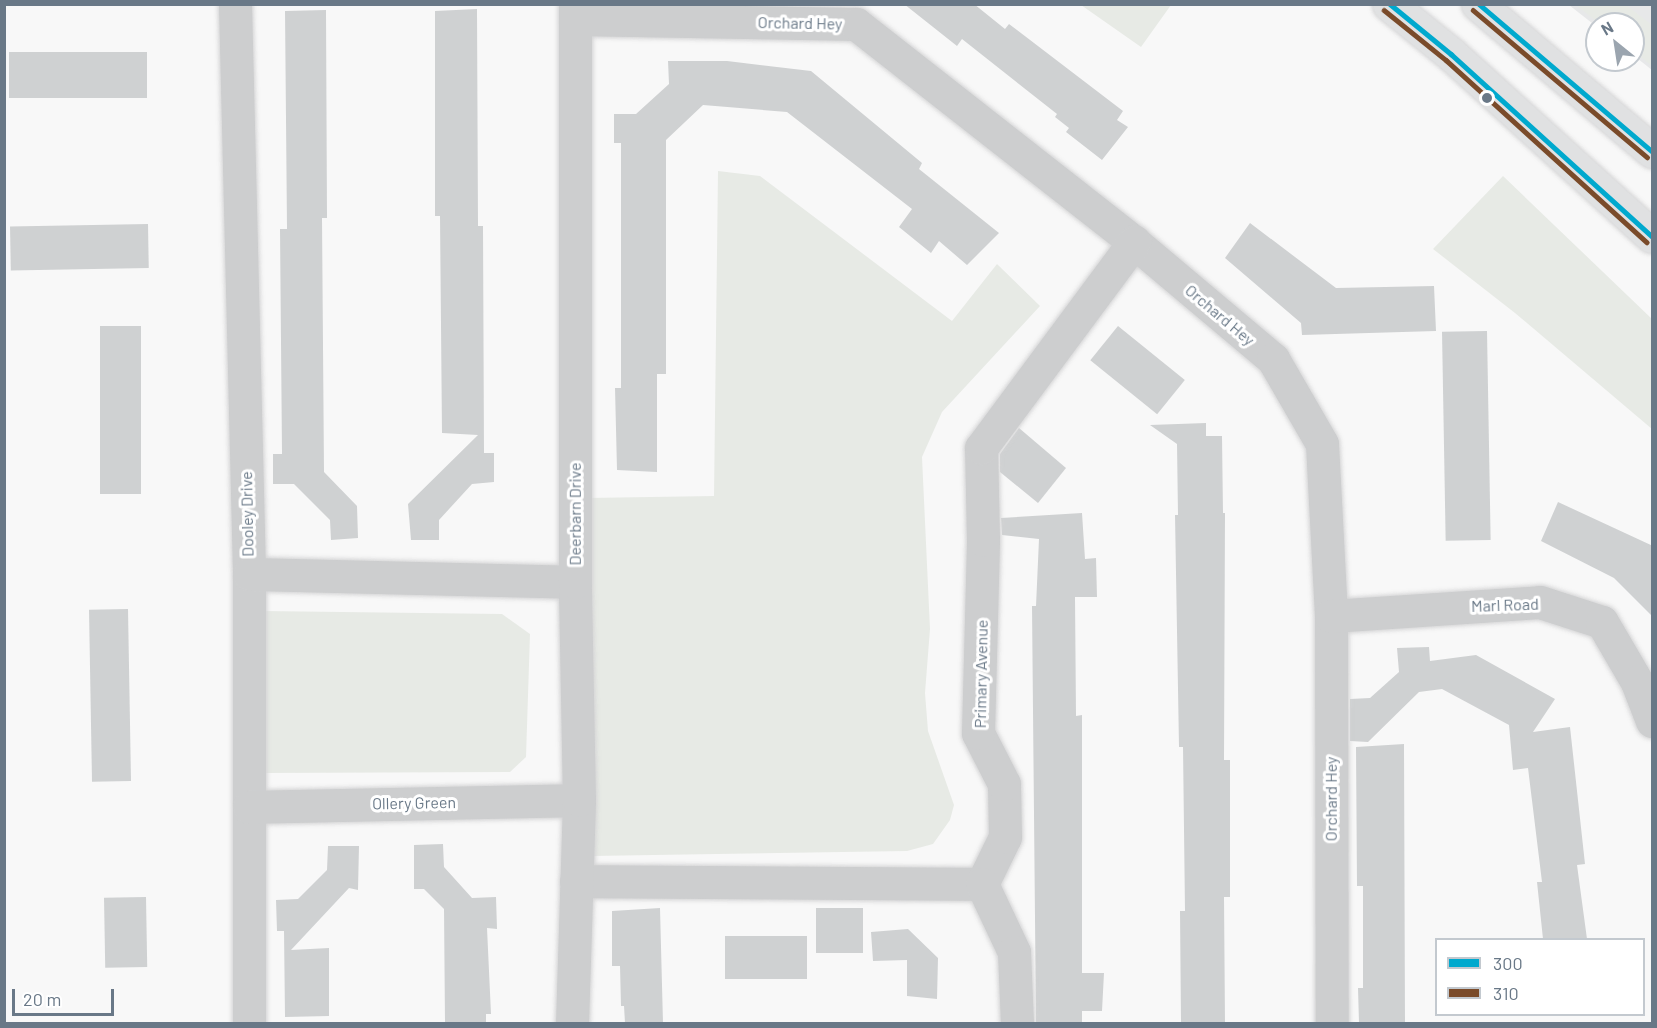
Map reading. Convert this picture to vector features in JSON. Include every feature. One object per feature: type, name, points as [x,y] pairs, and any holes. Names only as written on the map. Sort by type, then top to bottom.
[{"type":"highway","points":[[1389,4],[1451,54],[1653,236]]},
{"type":"highway","points":[[1478,4],[1653,151]]},
{"type":"street","name":"Dooley Drive","points":[[235,4],[249,574],[249,1023]]},
{"type":"street","name":"Orchard Hey","points":[[575,12],[856,24],[1134,242],[1273,359],[1322,444],[1331,616],[1332,1023]]},
{"type":"street","name":"Deerbarn Drive","points":[[572,1023],[579,800],[575,582],[575,12]]},
{"type":"street","name":"Primary Avenue","points":[[982,884],[1005,837],[1004,784],[978,733],[983,540],[981,448],[1134,242]]},
{"type":"street","points":[[249,574],[575,582]]},
{"type":"street","name":"Marl Road","points":[[1331,616],[1540,602],[1602,622],[1637,682],[1653,721]]},
{"type":"street","name":"Ollery Green","points":[[249,807],[579,800]]},
{"type":"street","points":[[576,881],[982,884],[1014,952],[1017,1023]]},
{"type":"shaded area","points":[[1081,5],[1171,5],[1141,47]]},
{"type":"shaded area","points":[[1569,5],[1652,5],[1652,70],[1645,64],[1645,12],[1585,12],[1585,18]]},
{"type":"shaded area","points":[[1576,5],[1626,5],[1635,12],[1585,12]]},
{"type":"shaded area","points":[[1645,20],[1652,25],[1652,66],[1645,60]]},
{"type":"shaded area","points":[[718,171],[760,176],[952,321],[997,264],[1040,306],[942,412],[922,457],[930,629],[925,693],[928,731],[954,805],[950,820],[933,844],[907,851],[591,856],[587,498],[714,496]]},
{"type":"shaded area","points":[[1503,176],[1652,319],[1652,429],[1515,313],[1433,249]]},
{"type":"shaded area","points":[[262,611],[502,614],[530,634],[526,757],[510,772],[264,773]]},
{"type":"building","points":[[904,4],[974,4],[1005,29],[1009,24],[1123,111],[1117,120],[1128,127],[1102,160],[1066,132],[1069,128],[1055,117],[1057,114],[962,39],[957,46]]},
{"type":"building","points":[[477,9],[478,226],[483,226],[484,453],[494,453],[494,482],[472,484],[439,520],[439,540],[411,540],[408,504],[478,435],[442,433],[440,216],[435,216],[435,11]]},
{"type":"building","points":[[326,10],[327,218],[322,218],[324,472],[357,506],[358,538],[331,540],[330,520],[294,484],[273,484],[273,454],[282,454],[280,229],[287,229],[285,11]]},
{"type":"building","points":[[9,52],[147,52],[147,98],[9,98]]},
{"type":"building","points":[[668,61],[727,61],[811,71],[922,163],[919,169],[999,233],[967,265],[939,241],[931,253],[899,227],[912,209],[787,112],[703,105],[666,140],[666,374],[657,374],[657,472],[617,470],[615,388],[621,388],[621,143],[614,143],[614,114],[636,114],[669,84]]},
{"type":"building","points":[[1250,223],[1336,288],[1434,286],[1436,331],[1302,335],[1301,323],[1225,258]]},
{"type":"building","points":[[148,224],[149,268],[11,270],[10,226]]},
{"type":"building","points":[[100,326],[141,326],[141,494],[100,494]]},
{"type":"building","points":[[1118,326],[1185,380],[1157,414],[1090,360]]},
{"type":"building","points":[[1487,331],[1491,540],[1446,541],[1442,332]]},
{"type":"building","points":[[1206,423],[1206,436],[1222,436],[1223,513],[1225,513],[1224,760],[1230,760],[1230,897],[1224,897],[1225,1023],[1181,1023],[1180,911],[1185,911],[1183,747],[1179,747],[1175,515],[1178,515],[1177,444],[1150,425]]},
{"type":"building","points":[[1019,428],[1066,468],[1038,503],[1000,472],[1000,454]]},
{"type":"building","points":[[1558,502],[1653,546],[1653,617],[1614,578],[1541,541]]},
{"type":"building","points":[[1082,513],[1085,559],[1096,558],[1097,597],[1075,597],[1076,716],[1082,715],[1082,973],[1104,973],[1102,1011],[1082,1011],[1082,1023],[1036,1023],[1032,606],[1036,606],[1039,539],[1002,535],[1001,518]]},
{"type":"building","points":[[128,609],[131,781],[92,782],[89,610]]},
{"type":"building","points":[[1429,647],[1430,661],[1476,655],[1555,699],[1533,732],[1570,727],[1585,864],[1577,865],[1587,938],[1543,938],[1537,882],[1542,882],[1528,768],[1513,770],[1509,725],[1442,689],[1419,692],[1368,742],[1350,741],[1350,699],[1370,698],[1399,672],[1397,648]]},
{"type":"building","points":[[1404,744],[1405,1023],[1359,1023],[1358,988],[1363,988],[1363,886],[1357,886],[1356,747]]},
{"type":"building","points":[[443,844],[444,867],[472,898],[496,897],[497,929],[487,928],[491,1014],[486,1014],[486,1023],[445,1023],[444,909],[424,889],[414,889],[414,845]]},
{"type":"building","points":[[328,846],[359,846],[358,890],[349,888],[291,950],[329,948],[329,1016],[285,1017],[284,931],[277,931],[276,900],[298,899],[327,870]]},
{"type":"building","points":[[146,897],[147,967],[105,968],[104,898]]},
{"type":"building","points":[[660,908],[663,1023],[625,1023],[624,1006],[621,1006],[620,966],[612,966],[612,911]]},
{"type":"building","points":[[816,908],[863,908],[863,953],[816,953]]},
{"type":"building","points":[[908,929],[938,958],[937,999],[907,996],[907,960],[873,961],[871,932]]},
{"type":"building","points":[[725,936],[807,936],[807,979],[725,979]]},
{"type":"transit line","name":"300","points":[[1390,4],[1451,54],[1652,236]]},
{"type":"transit line","name":"300","points":[[1479,4],[1652,151]]},
{"type":"transit line","name":"310","points":[[1384,10],[1446,60],[1647,242]]},
{"type":"transit line","name":"310","points":[[1473,10],[1647,157]]}]
